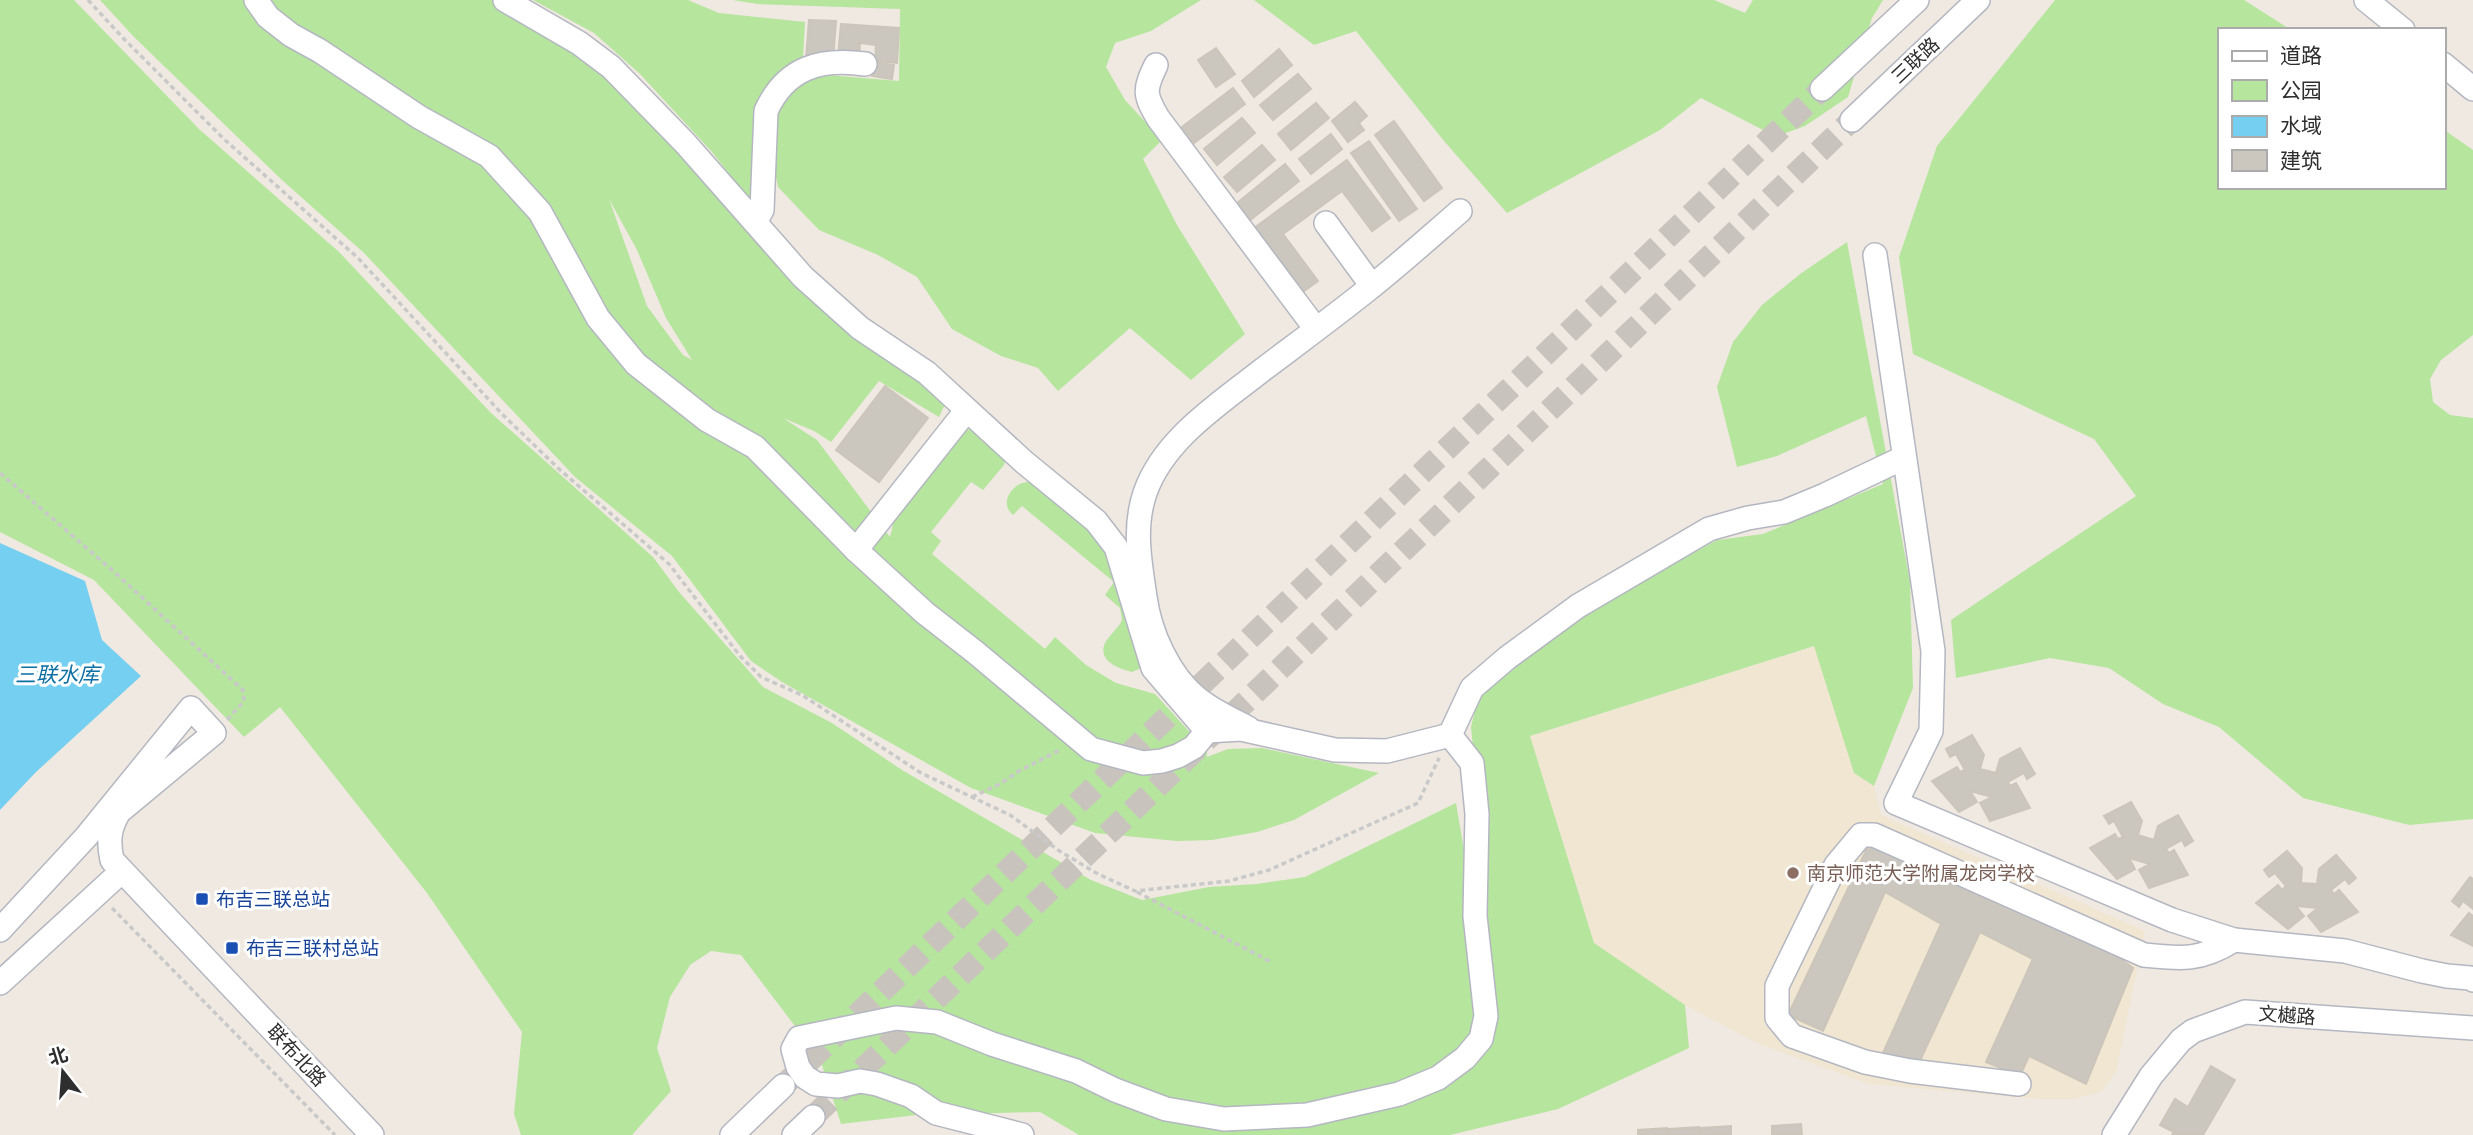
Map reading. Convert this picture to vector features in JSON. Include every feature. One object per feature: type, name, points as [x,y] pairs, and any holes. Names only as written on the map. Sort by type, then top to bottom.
[{"type":"street","points":[[256,0],[268,17],[291,35],[320,51],[419,117],[489,156],[540,212],[598,318],[636,363],[707,420],[755,447],[856,550],[925,613],[1091,750],[1143,763],[1178,756],[1194,747],[1207,731],[1241,729],[1335,750],[1374,751],[1387,751],[1450,735]]},
{"type":"street","points":[[505,0],[579,43],[611,67],[685,143],[803,277],[860,327],[927,373],[966,411],[1083,509],[1107,533],[1116,547],[1153,668],[1207,731]]},
{"type":"street","points":[[1822,89],[1917,0]]},
{"type":"street","name":"三联路","points":[[1852,120],[1978,0]]},
{"type":"street","points":[[2366,0],[2401,28]]},
{"type":"street","points":[[755,222],[762,210],[766,111],[771,99],[804,68],[818,63],[844,61],[865,64]]},
{"type":"street","points":[[1156,65],[1147,84],[1147,98],[1153,108],[1316,329]]},
{"type":"street","points":[[2445,66],[2473,89]]},
{"type":"street","points":[[1254,731],[1216,712],[1196,698],[1176,677],[1147,613],[1137,527],[1145,492],[1158,464],[1180,439],[1230,395],[1372,286],[1460,211]]},
{"type":"street","points":[[1326,223],[1372,286]]},
{"type":"street","points":[[1875,255],[1933,650],[1931,731],[1896,803],[2172,920],[2234,940],[2345,951],[2422,971],[2473,980]]},
{"type":"street","points":[[856,550],[966,411]]},
{"type":"street","points":[[1450,735],[1472,688],[1507,658],[1578,606],[1709,529],[1748,518],[1784,512],[1903,458]]},
{"type":"street","points":[[0,930],[86,838],[191,708],[215,733]]},
{"type":"street","name":"联布北路","points":[[215,733],[119,812],[111,826],[108,843],[112,860],[372,1135]]},
{"type":"street","points":[[1022,1135],[936,1113],[911,1096],[877,1084],[860,1081],[838,1086],[816,1084],[805,1077],[798,1067],[793,1049],[799,1038],[859,1024],[896,1018],[937,1022],[992,1044],[1076,1071],[1115,1090],[1166,1109],[1224,1119],[1307,1115],[1399,1094],[1438,1078],[1465,1058],[1481,1039],[1486,1016],[1475,916],[1477,814],[1472,763],[1450,735]]},
{"type":"street","points":[[2019,1084],[1910,1071],[1865,1062],[1792,1037],[1777,1018],[1777,986],[1836,865],[1861,835],[1874,835],[2144,954],[2182,959],[2218,950],[2234,940]]},
{"type":"street","points":[[0,983],[122,871]]},
{"type":"street","name":"文樾路","points":[[2114,1135],[2151,1076],[2181,1040],[2193,1031],[2245,1012],[2473,1028]]},
{"type":"street","points":[[732,1135],[783,1086]]},
{"type":"street","points":[[794,1135],[813,1117]]},
{"type":"path","points":[[88,0],[225,140],[358,258],[503,415],[669,564],[740,656],[761,677],[802,695],[921,773],[1010,815],[1088,868],[1271,961]]},
{"type":"path","points":[[0,473],[112,570],[243,690],[244,701],[215,733]]},
{"type":"path","points":[[972,797],[1061,749],[1065,744],[1066,729]]},
{"type":"path","points":[[1135,891],[1229,881],[1269,870],[1418,803],[1450,735]]},
{"type":"path","points":[[98,894],[335,1135]]},
{"type":"shaded area","name":"南京师范大学附属龙岗学校","points":[[1815,646],[1854,773],[1874,786],[1881,815],[2145,931],[2116,1072],[2101,1092],[2073,1099],[2041,1099],[1869,1084],[1757,1043],[1685,1005],[1594,943],[1530,736]]},
{"type":"green space","points":[[0,0],[74,0],[199,129],[339,252],[491,413],[653,557],[679,592],[763,687],[832,723],[902,770],[1091,880],[1142,900],[1209,887],[1305,877],[1456,803],[1471,891],[1487,891],[1471,727],[1477,702],[1500,675],[1539,644],[1629,588],[1717,540],[1763,534],[1883,484],[1866,416],[1777,456],[1737,467],[1717,387],[1733,342],[1762,305],[1800,274],[1847,242],[1910,582],[1913,688],[1874,786],[1854,773],[1814,646],[1530,736],[1594,943],[1685,1005],[1689,1048],[1558,1109],[1450,1135],[1079,1135],[1040,1112],[916,1115],[841,1124],[820,1059],[741,955],[711,951],[690,965],[670,997],[657,1048],[671,1091],[632,1135],[521,1135],[514,1114],[522,1032],[427,893],[280,707],[244,737],[94,580],[0,532]]},
{"type":"green space","points":[[100,0],[492,0],[543,26],[583,51],[947,400],[939,417],[879,381],[831,442],[814,431],[783,418],[817,440],[890,537],[894,520],[956,438],[971,428],[1007,456],[1004,465],[983,490],[971,482],[931,532],[941,541],[932,554],[1045,649],[1055,637],[1086,665],[1116,683],[1155,694],[1207,751],[1207,757],[1228,749],[1262,748],[1379,773],[1294,820],[1257,832],[1212,840],[1177,841],[1095,833],[971,788],[782,682],[751,661],[672,556],[575,477],[364,253],[282,180],[134,37]],"holes":[[[609,199],[637,250],[666,318],[692,360],[683,355],[647,306]]]},
{"type":"green space","points":[[533,0],[688,0],[719,13],[805,22],[803,57],[794,69],[773,85],[755,197],[748,198],[712,152],[640,74],[594,33]]},
{"type":"green space","points":[[733,0],[1201,0],[1151,31],[1115,43],[1106,67],[1125,100],[1162,140],[1143,159],[1177,225],[1245,334],[1191,380],[1130,328],[1058,391],[1038,368],[1001,356],[952,329],[917,277],[878,255],[819,230],[778,187],[772,157],[773,124],[787,98],[802,81],[815,74],[899,81],[900,9],[757,4]]},
{"type":"green space","points":[[1254,0],[1714,0],[1745,13],[1753,0],[1883,0],[1872,18],[1848,97],[1805,126],[1783,134],[1765,131],[1701,98],[1660,130],[1507,213],[1444,141],[1356,31],[1314,45]]},
{"type":"green space","points":[[2055,0],[2244,0],[2288,28],[2218,28],[2218,189],[2445,189],[2445,130],[2473,150],[2473,335],[2441,360],[2430,379],[2433,402],[2450,415],[2473,418],[2473,819],[2409,825],[2303,798],[2219,727],[2163,704],[2109,668],[2050,658],[1956,678],[1951,620],[2136,496],[2094,439],[1913,354],[1899,257],[1937,146]]},
{"type":"green space","points":[[1035,480],[1108,542],[1144,667],[1132,672],[1127,671],[1111,663],[1104,655],[1105,643],[1122,620],[1120,608],[1105,595],[1114,582],[1022,506],[1013,515],[1008,508],[1007,499],[1011,491],[1020,484]]},
{"type":"water","name":"三联水库","points":[[0,543],[85,581],[102,640],[141,676],[36,772],[0,810]]},
{"type":"building","points":[[809,20],[836,21],[833,60],[806,59]]},
{"type":"building","points":[[841,24],[899,28],[897,63],[875,61],[876,45],[860,43],[859,58],[838,56]]},
{"type":"building","points":[[1216,48],[1235,74],[1216,87],[1198,60]]},
{"type":"building","points":[[1279,49],[1292,65],[1254,97],[1242,81]]},
{"type":"building","points":[[874,62],[894,65],[892,79],[872,76]]},
{"type":"building","points":[[1298,74],[1311,89],[1273,120],[1260,105]]},
{"type":"building","points":[[1233,88],[1245,104],[1194,143],[1182,127]]},
{"type":"building","points":[[1355,102],[1367,116],[1359,123],[1364,130],[1348,142],[1332,121]]},
{"type":"building","points":[[1316,103],[1329,118],[1291,150],[1278,134]]},
{"type":"building","points":[[1242,118],[1255,133],[1217,165],[1204,149]]},
{"type":"building","points":[[1394,121],[1442,188],[1424,201],[1375,135]]},
{"type":"building","points":[[1331,134],[1342,149],[1311,174],[1299,159]]},
{"type":"building","points":[[1369,141],[1417,209],[1399,221],[1351,153]]},
{"type":"building","points":[[1262,145],[1275,160],[1237,192],[1224,177]]},
{"type":"building","points":[[1347,160],[1390,218],[1372,231],[1342,191],[1283,234],[1318,281],[1297,296],[1250,231]]},
{"type":"building","points":[[1285,164],[1299,181],[1249,221],[1236,204]]},
{"type":"building","points":[[885,386],[928,418],[879,482],[836,450]]},
{"type":"building","points":[[1972,735],[1984,755],[1980,769],[1996,773],[2000,759],[2020,748],[2035,774],[2027,779],[2024,773],[2008,782],[2010,786],[2016,783],[2030,808],[1990,821],[1980,803],[1992,797],[1970,791],[1977,802],[1959,812],[1932,781],[1957,767],[1960,772],[1965,770],[1956,754],[1950,757],[1946,749]]},
{"type":"building","points":[[2131,802],[2142,821],[2138,835],[2154,840],[2158,826],[2178,815],[2193,841],[2185,846],[2182,840],[2166,849],[2169,853],[2174,850],[2188,875],[2149,888],[2139,870],[2150,864],[2129,858],[2135,869],[2117,879],[2090,848],[2115,834],[2118,839],[2123,837],[2114,821],[2109,824],[2104,816]]},
{"type":"building","points":[[1870,842],[2080,929],[2133,968],[2086,1084],[2029,1056],[2020,1076],[1986,1062],[2033,959],[1980,932],[1917,1067],[1883,1053],[1941,924],[1885,892],[1823,1031],[1788,1015]]},
{"type":"building","points":[[2287,851],[2302,868],[2301,883],[2317,884],[2319,869],[2336,855],[2356,878],[2349,884],[2345,879],[2331,890],[2334,894],[2339,890],[2358,912],[2321,932],[2308,916],[2318,908],[2296,906],[2304,916],[2288,929],[2256,903],[2278,885],[2282,890],[2286,886],[2275,873],[2269,877],[2264,870]]},
{"type":"building","points":[[2470,877],[2473,879],[2473,909],[2463,901],[2459,907],[2452,901]]},
{"type":"building","points":[[2469,913],[2473,916],[2473,946],[2451,935]]},
{"type":"building","points":[[2211,1066],[2235,1080],[2203,1135],[2172,1135],[2174,1132],[2160,1125],[2175,1099],[2188,1107]]},
{"type":"building","points":[[1801,1124],[1802,1135],[1772,1135],[1772,1126]]},
{"type":"building","points":[[1731,1126],[1731,1135],[1701,1135],[1701,1128]]},
{"type":"building","points":[[1699,1127],[1699,1135],[1669,1135],[1669,1129]]},
{"type":"building","points":[[1667,1128],[1668,1135],[1638,1135],[1638,1130]]},
{"type":"tunnel","points":[[783,1086],[1822,89]]},
{"type":"tunnel","points":[[813,1117],[1852,120]]},
{"type":"place","name":"南京师范大学附属龙岗学校","points":[[1793,873]]},
{"type":"place","name":"布吉三联总站","points":[[202,899]]},
{"type":"place","name":"布吉三联村总站","points":[[232,948]]}]
